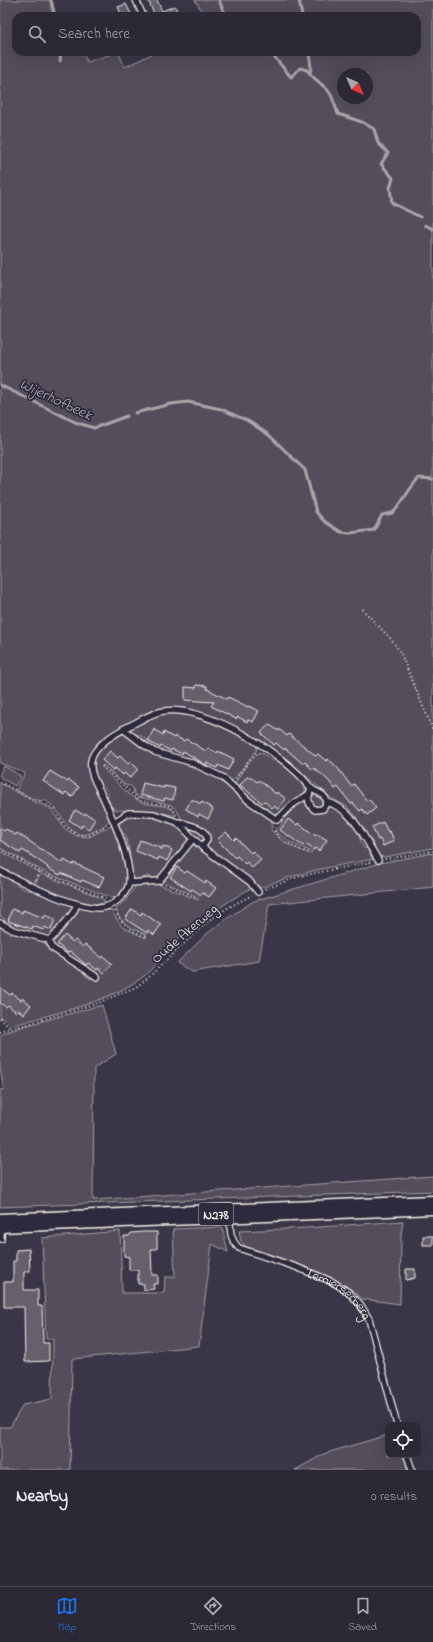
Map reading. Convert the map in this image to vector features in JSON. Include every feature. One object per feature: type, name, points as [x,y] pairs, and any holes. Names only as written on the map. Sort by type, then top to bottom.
[{"type":"main road","name":"N278","points":[[1,1228],[230,1213],[433,1205]]},
{"type":"lane","points":[[136,0],[141,12]]},
{"type":"lane","points":[[0,871],[77,904],[101,908],[111,904],[123,895],[129,883],[129,874],[125,856],[114,822],[94,777],[91,763],[92,758],[99,747],[123,729],[156,713],[164,711],[184,711],[214,720],[251,739],[296,771],[306,781],[310,791],[308,801],[310,806],[315,810],[323,809],[327,802]]},
{"type":"lane","points":[[123,729],[149,749],[190,762],[222,777],[232,784],[249,801],[277,820],[292,805],[310,791],[321,793],[327,802],[337,805],[351,817],[378,860]]},
{"type":"lane","points":[[114,822],[128,813],[154,814],[201,829],[206,834],[207,840],[202,847]]},
{"type":"lane","points":[[177,822],[202,847],[243,876],[258,892]]},
{"type":"lane","points":[[129,883],[159,881],[193,839]]},
{"type":"lane","points":[[49,940],[73,913],[77,904]]},
{"type":"lane","points":[[0,923],[13,930],[49,940]]},
{"type":"lane","points":[[49,940],[51,947],[97,977]]},
{"type":"lane","name":"Lemierserberg","points":[[230,1213],[231,1236],[239,1248],[321,1276],[348,1292],[360,1304],[369,1319],[396,1422]]},
{"type":"lane","points":[[408,1458],[412,1470]]},
{"type":"path","points":[[362,609],[391,638],[400,652],[433,730]]},
{"type":"path","points":[[232,784],[262,746]]},
{"type":"path","points":[[102,766],[141,801],[170,806],[178,815],[177,822]]},
{"type":"path","points":[[0,782],[32,799],[52,807],[64,826],[77,834],[90,835],[114,822]]},
{"type":"path","points":[[277,820],[274,830],[280,838],[311,853]]},
{"type":"path","points":[[0,849],[40,872],[106,898],[123,925],[147,937]]},
{"type":"path","name":"Oude Akerweg","points":[[0,1032],[98,1003],[136,987],[150,977],[208,921],[224,910],[283,881],[300,876],[378,860],[433,851]]},
{"type":"path","points":[[35,881],[40,872]]},
{"type":"path","points":[[159,881],[198,899]]},
{"type":"path","points":[[0,1018],[10,1029]]},
{"type":"shaded area","points":[[0,0],[50,0],[52,12],[12,12],[12,56],[85,56],[87,62],[106,56],[120,56],[125,67],[148,56],[421,56],[421,12],[200,12],[202,11],[195,0],[433,0],[433,848],[384,857],[379,856],[358,823],[356,816],[346,806],[331,798],[296,767],[271,749],[224,722],[208,715],[177,708],[156,710],[116,731],[90,757],[110,819],[102,827],[95,831],[87,834],[75,832],[70,829],[55,808],[45,800],[41,801],[34,799],[16,790],[25,773],[0,763]]},
{"type":"shaded area","points":[[163,713],[187,715],[225,727],[257,746],[257,750],[231,781],[199,763],[198,760],[170,755],[145,744],[147,740],[141,736],[134,735],[128,730]]},
{"type":"shaded area","points":[[123,734],[126,734],[155,755],[186,763],[223,779],[270,817],[272,822],[271,830],[275,834],[289,845],[305,852],[311,854],[312,852],[289,842],[275,830],[281,825],[287,811],[305,798],[310,810],[315,813],[322,812],[327,808],[333,807],[345,815],[355,826],[360,834],[360,841],[364,848],[368,848],[374,859],[302,874],[274,882],[261,888],[206,847],[210,837],[207,831],[201,826],[182,820],[177,810],[171,805],[138,797],[134,793],[131,786],[125,785],[103,765],[102,767],[115,781],[135,799],[141,802],[171,809],[176,816],[154,811],[115,810],[110,805],[107,799],[108,792],[96,776],[94,764],[95,758],[102,748]]},
{"type":"shaded area","points":[[260,752],[274,761],[279,760],[287,766],[296,774],[304,787],[305,792],[277,815],[261,808],[235,786],[241,772]]},
{"type":"shaded area","points":[[4,766],[21,776],[15,786],[0,777],[0,773]]},
{"type":"shaded area","points":[[0,783],[33,801],[50,808],[65,829],[77,836],[89,837],[112,826],[125,866],[125,886],[120,894],[112,898],[49,874],[0,848]]},
{"type":"shaded area","points":[[315,795],[322,800],[322,804],[319,807],[311,802],[311,796]]},
{"type":"shaded area","points":[[138,816],[152,817],[176,824],[186,834],[188,841],[159,877],[152,879],[149,876],[135,880],[132,878],[129,849],[125,834],[120,832],[119,825],[124,819]]},
{"type":"shaded area","points":[[189,828],[200,832],[204,838],[203,841],[200,842]]},
{"type":"shaded area","points":[[193,845],[253,887],[224,904],[181,937],[140,979],[112,995],[10,1026],[0,1016],[0,925],[42,941],[52,951],[85,972],[86,976],[91,979],[93,977],[53,946],[52,940],[79,908],[92,911],[111,910],[122,927],[146,938],[147,935],[123,922],[117,914],[116,908],[125,901],[135,885],[155,883],[198,900],[198,897],[169,884],[164,879],[190,846]]},
{"type":"shaded area","points":[[0,851],[38,872],[33,884],[0,868]]},
{"type":"shaded area","points":[[433,853],[433,887],[269,904],[259,961],[192,972],[177,963],[208,933],[254,901],[380,863]]},
{"type":"shaded area","points":[[0,874],[9,878],[26,890],[33,890],[72,904],[72,910],[56,931],[49,937],[12,927],[4,922],[5,919],[0,916]]},
{"type":"shaded area","points":[[42,874],[99,897],[104,900],[105,903],[98,904],[79,901],[34,885]]},
{"type":"shaded area","points":[[102,1005],[116,1054],[94,1068],[93,1200],[433,1176],[433,1191],[0,1207],[0,1090],[4,1089],[0,1068],[0,1035],[21,1027]]},
{"type":"shaded area","points":[[403,1221],[401,1234],[400,1304],[362,1299],[340,1282],[325,1275],[292,1262],[247,1248],[241,1241],[239,1231],[306,1228]]},
{"type":"shaded area","points":[[222,1227],[228,1252],[212,1244],[199,1346],[72,1359],[70,1470],[0,1470],[0,1427],[10,1427],[23,1405],[52,1399],[53,1339],[46,1339],[42,1238],[120,1231],[122,1293],[164,1293],[165,1277],[175,1277],[173,1229]]},
{"type":"shaded area","points":[[385,1436],[385,1458],[404,1458],[408,1470],[295,1470],[326,1453]]},
{"type":"building","points":[[148,0],[157,0],[162,11],[175,6],[177,12],[153,12]]},
{"type":"building","points":[[126,4],[130,12],[120,12],[118,7]]},
{"type":"building","points":[[196,685],[207,686],[207,689],[227,699],[228,697],[259,711],[253,722],[248,720],[247,722],[238,717],[236,719],[211,706],[214,702],[185,700],[185,687],[196,688]]},
{"type":"building","points":[[269,724],[278,731],[279,729],[287,736],[289,734],[316,756],[318,754],[326,761],[328,759],[337,767],[351,786],[354,784],[367,801],[369,799],[376,808],[367,815],[362,809],[360,811],[353,803],[351,804],[338,787],[335,789],[328,780],[314,768],[313,770],[305,762],[303,764],[285,748],[284,750],[276,743],[274,745],[261,733]]},
{"type":"building","points":[[154,729],[163,735],[164,732],[174,738],[175,736],[184,741],[186,739],[206,751],[208,748],[234,759],[228,770],[218,765],[217,768],[207,763],[206,765],[183,751],[182,754],[161,746],[160,748],[148,741]]},
{"type":"building","points":[[110,751],[118,758],[120,756],[128,764],[130,761],[138,769],[130,778],[124,773],[123,775],[115,768],[113,770],[102,760]]},
{"type":"building","points":[[50,771],[68,782],[69,780],[79,787],[72,797],[66,792],[64,795],[43,781]]},
{"type":"building","points":[[247,777],[251,777],[257,782],[259,780],[276,794],[277,792],[286,799],[278,809],[274,806],[272,808],[264,801],[262,803],[240,785]]},
{"type":"building","points":[[143,783],[164,788],[164,786],[175,788],[173,800],[165,798],[164,801],[140,795]]},
{"type":"building","points":[[191,800],[201,804],[202,802],[213,809],[208,819],[199,814],[198,817],[186,809]]},
{"type":"building","points":[[75,810],[84,815],[85,813],[95,819],[89,829],[82,825],[81,828],[69,820]]},
{"type":"building","points":[[288,819],[297,825],[298,823],[316,836],[317,834],[327,840],[319,851],[315,848],[314,850],[305,844],[303,846],[280,830]]},
{"type":"building","points":[[383,822],[388,832],[390,831],[394,841],[383,846],[380,839],[378,840],[372,827]]},
{"type":"building","points":[[0,828],[4,831],[6,829],[15,835],[17,833],[62,863],[64,860],[73,865],[74,863],[104,877],[99,887],[82,880],[81,882],[61,873],[60,875],[47,868],[48,867],[22,850],[20,853],[0,840]]},
{"type":"building","points":[[226,832],[234,840],[236,838],[251,853],[253,851],[261,860],[252,868],[247,862],[245,864],[237,856],[235,858],[217,840]]},
{"type":"building","points":[[140,840],[161,848],[161,850],[163,846],[172,850],[167,861],[159,857],[158,860],[136,851]]},
{"type":"building","points":[[177,867],[185,873],[187,871],[205,883],[206,881],[216,888],[209,897],[203,893],[201,895],[192,889],[191,891],[170,877]]},
{"type":"building","points":[[12,909],[22,913],[23,910],[44,918],[45,915],[55,919],[51,930],[44,927],[43,930],[33,926],[32,929],[8,921]]},
{"type":"building","points":[[132,909],[141,915],[142,912],[161,925],[154,935],[148,930],[147,933],[125,919]]},
{"type":"building","points":[[65,935],[73,942],[75,940],[83,947],[85,944],[112,964],[104,973],[88,963],[86,965],[70,951],[68,953],[57,944]]},
{"type":"building","points":[[0,987],[10,995],[12,993],[31,1005],[24,1014],[18,1010],[16,1012],[8,1005],[6,1007],[0,1003]]},
{"type":"building","points":[[157,1232],[157,1249],[151,1249],[152,1275],[158,1275],[158,1284],[153,1284],[154,1289],[144,1290],[144,1284],[138,1284],[138,1270],[129,1270],[129,1257],[124,1256],[124,1236],[129,1236],[131,1233]]},
{"type":"building","points":[[423,1236],[433,1236],[433,1245],[423,1245]]},
{"type":"building","points":[[29,1249],[30,1271],[24,1272],[24,1290],[38,1290],[38,1306],[42,1306],[43,1343],[49,1343],[49,1361],[25,1362],[24,1307],[4,1307],[4,1282],[13,1282],[13,1261],[16,1261],[16,1250]]},
{"type":"building","points":[[406,1269],[415,1269],[415,1278],[406,1280]]},
{"type":"waterway","points":[[51,0],[54,12]]},
{"type":"waterway","points":[[219,0],[225,12]]},
{"type":"waterway","points":[[299,0],[301,12]]},
{"type":"waterway","points":[[60,61],[61,56]]},
{"type":"waterway","points":[[273,56],[291,77],[300,68],[307,70],[330,93],[338,114],[362,122],[374,129],[378,143],[388,153],[381,164],[393,178],[390,188],[392,203],[420,217]]},
{"type":"waterway","points":[[310,56],[310,73]]},
{"type":"waterway","points":[[425,225],[433,229]]},
{"type":"waterway","name":"Wijerhofbeek","points":[[0,385],[75,422],[94,428],[127,416]]},
{"type":"waterway","name":"Wijerhofbeek","points":[[135,413],[171,404],[188,402],[221,409],[248,421],[269,435],[305,470],[316,512],[324,521],[341,532],[350,533],[374,530],[382,515],[395,511],[419,478],[433,479]]}]
